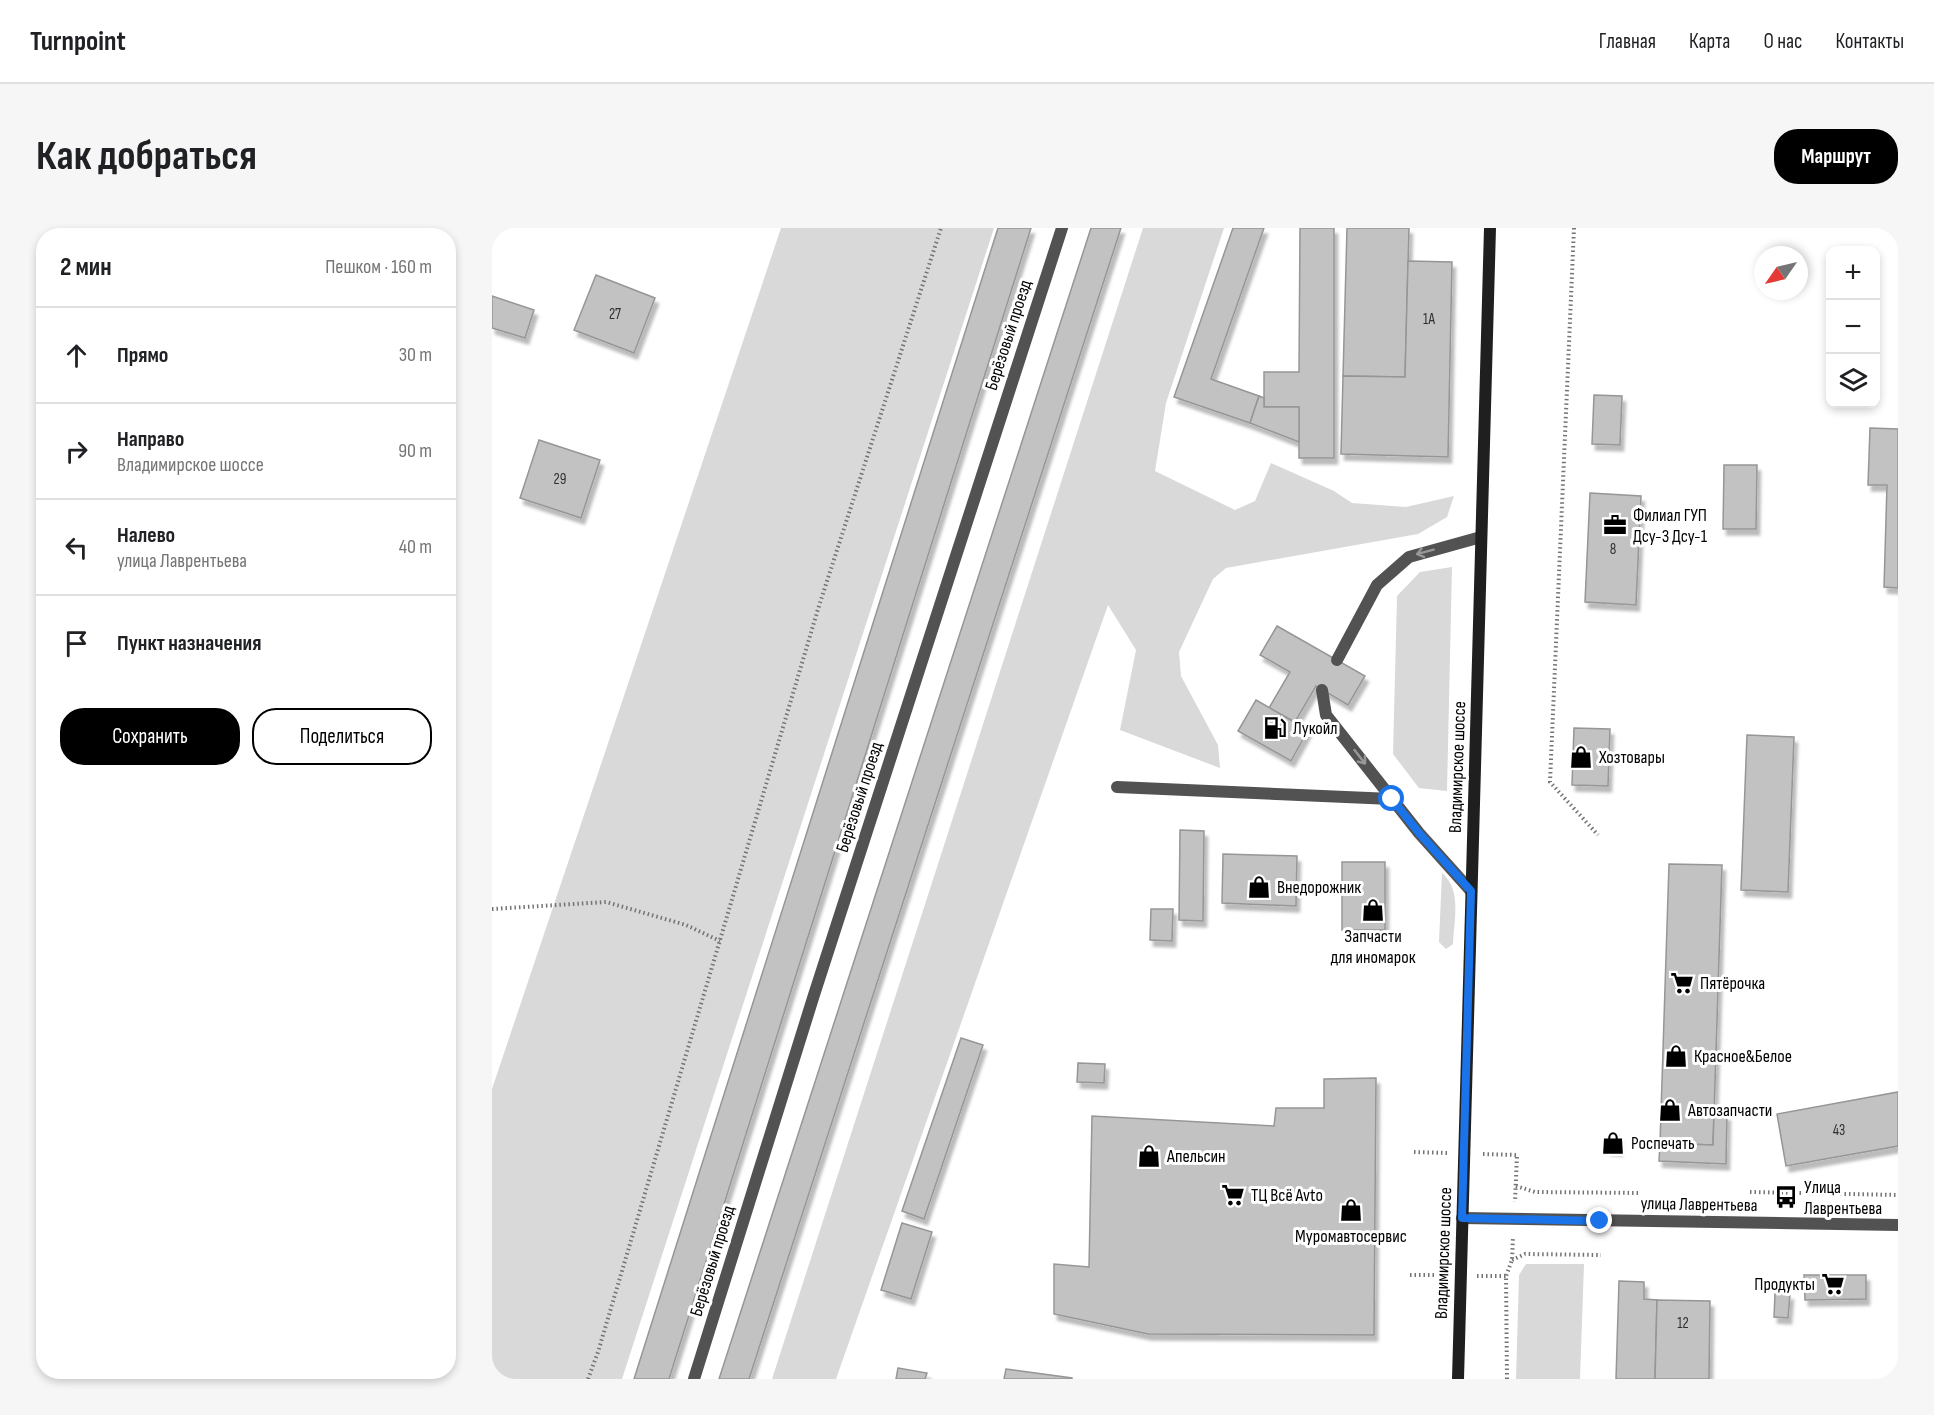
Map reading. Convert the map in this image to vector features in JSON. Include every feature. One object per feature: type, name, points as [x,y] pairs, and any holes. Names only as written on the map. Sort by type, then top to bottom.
[{"type":"main road","name":"Владимирское шоссе","points":[[1458,1379],[1490,228]]},
{"type":"street","name":"Берёзовый проезд","points":[[694,1379],[813,998],[1062,228]]},
{"type":"street","points":[[1336,660],[1377,585],[1409,557],[1481,537]]},
{"type":"street","points":[[1322,690],[1326,715],[1419,833],[1471,891]]},
{"type":"street","points":[[1117,787],[1392,799]]},
{"type":"street","name":"улица Лаврентьева","points":[[1462,1218],[1898,1225]]},
{"type":"path","points":[[588,1379],[598,1352],[818,609],[941,228]]},
{"type":"path","points":[[1574,228],[1550,782],[1598,835]]},
{"type":"path","points":[[492,909],[606,902],[686,925],[720,941]]},
{"type":"path","points":[[1516,1186],[1535,1192],[1641,1193]]},
{"type":"path","points":[[1750,1192],[1898,1195]]},
{"type":"path","points":[[1512,1260],[1525,1254],[1601,1256]]},
{"type":"shaded area","points":[[781,228],[994,228],[622,1379],[492,1379],[492,1089]]},
{"type":"shaded area","points":[[1143,228],[1224,228],[1166,403],[1155,471],[1235,510],[1255,501],[1271,463],[1334,491],[1352,503],[1406,507],[1454,496],[1447,517],[1418,534],[1226,568],[1213,579],[1179,652],[1181,676],[1218,745],[1220,768],[1120,730],[1136,650],[1108,605],[836,1379],[772,1379]]},
{"type":"shaded area","points":[[1452,567],[1447,791],[1419,788],[1393,754],[1397,596],[1420,572]]},
{"type":"shaded area","points":[[1442,873],[1448,880],[1455,897],[1453,944],[1446,949],[1439,942]]},
{"type":"shaded area","points":[[1526,1264],[1584,1264],[1580,1379],[1516,1379],[1519,1275]]},
{"type":"building","points":[[998,228],[1031,228],[669,1379],[634,1379]]},
{"type":"building","points":[[1091,228],[1121,228],[749,1379],[719,1379]]},
{"type":"building","points":[[1233,228],[1264,228],[1211,379],[1259,396],[1250,423],[1174,397]]},
{"type":"building","points":[[1300,228],[1334,228],[1334,458],[1299,458],[1299,407],[1264,407],[1264,372],[1299,372]]},
{"type":"building","points":[[1347,228],[1409,228],[1405,377],[1343,376]]},
{"type":"building","points":[[1408,261],[1452,262],[1448,457],[1341,454],[1343,376],[1405,377]]},
{"type":"building","points":[[596,275],[655,298],[634,353],[574,330]]},
{"type":"building","points":[[492,296],[534,310],[525,338],[492,328]]},
{"type":"building","points":[[1594,395],[1622,396],[1620,445],[1592,444]]},
{"type":"building","points":[[1259,396],[1264,398],[1264,407],[1299,407],[1299,442],[1250,423]]},
{"type":"building","points":[[1870,428],[1898,429],[1898,588],[1884,587],[1887,485],[1868,485]]},
{"type":"building","points":[[539,440],[600,460],[581,518],[520,498]]},
{"type":"building","points":[[1724,465],[1757,465],[1756,529],[1723,529]]},
{"type":"building","points":[[1590,493],[1641,496],[1636,605],[1585,602]]},
{"type":"building","points":[[1277,626],[1365,676],[1348,705],[1316,686],[1295,722],[1269,708],[1290,672],[1260,655]]},
{"type":"building","points":[[1256,700],[1308,730],[1291,761],[1238,731]]},
{"type":"building","points":[[1574,728],[1610,729],[1608,786],[1572,785]]},
{"type":"building","points":[[1747,735],[1794,737],[1788,892],[1741,890]]},
{"type":"building","points":[[1180,830],[1204,831],[1203,921],[1179,920]]},
{"type":"building","points":[[1223,854],[1297,856],[1296,906],[1222,903]]},
{"type":"building","points":[[1342,862],[1385,862],[1385,930],[1342,930]]},
{"type":"building","points":[[1669,864],[1722,865],[1713,1145],[1660,1143]]},
{"type":"building","points":[[1151,909],[1173,909],[1172,941],[1150,940]]},
{"type":"building","points":[[961,1038],[983,1045],[924,1219],[902,1211]]},
{"type":"building","points":[[1078,1063],[1105,1064],[1104,1083],[1077,1082]]},
{"type":"building","name":"ТЦ Всё Avto","points":[[1376,1078],[1374,1335],[1148,1334],[1054,1314],[1054,1264],[1089,1267],[1092,1116],[1274,1126],[1276,1108],[1324,1108],[1324,1079]]},
{"type":"building","points":[[1898,1092],[1898,1146],[1786,1166],[1777,1114]]},
{"type":"building","points":[[1714,1114],[1727,1115],[1726,1164],[1659,1161],[1660,1143],[1713,1145]]},
{"type":"building","name":"Роспечать","points":[[1608,1135],[1619,1136],[1619,1150],[1607,1149]]},
{"type":"building","points":[[902,1223],[932,1232],[911,1299],[881,1290]]},
{"type":"building","points":[[1804,1275],[1866,1275],[1866,1299],[1805,1300]]},
{"type":"building","points":[[1619,1281],[1644,1282],[1644,1299],[1657,1300],[1655,1379],[1616,1379]]},
{"type":"building","points":[[1775,1294],[1790,1294],[1788,1318],[1774,1317]]},
{"type":"building","points":[[1657,1300],[1710,1301],[1709,1379],[1655,1379]]},
{"type":"building","points":[[898,1368],[927,1373],[925,1379],[896,1379]]},
{"type":"building","points":[[1006,1369],[1072,1378],[1072,1379],[1004,1379]]},
{"type":"place","name":"Филиал ГУП Дсу-3 Дсу-1","points":[[1615,525]]},
{"type":"place","name":"Лукойл","points":[[1275,728]]},
{"type":"place","name":"Хозтовары","points":[[1581,757]]},
{"type":"place","name":"Внедорожник","points":[[1259,887]]},
{"type":"place","name":"Запчасти для иномарок","points":[[1373,910]]},
{"type":"place","name":"Пятёрочка","points":[[1682,983]]},
{"type":"place","name":"Красное&Белое","points":[[1676,1056]]},
{"type":"place","name":"Автозапчасти","points":[[1670,1110]]},
{"type":"place","name":"Роспечать","points":[[1613,1143]]},
{"type":"place","name":"Апельсин","points":[[1149,1156]]},
{"type":"place","name":"ТЦ Всё Avto","points":[[1233,1195]]},
{"type":"place","name":"Улица Лаврентьева","points":[[1786,1197]]},
{"type":"place","name":"Муромавтосервис","points":[[1351,1210]]},
{"type":"place","name":"Продукты","points":[[1833,1284]]},
{"type":"route","points":[[1392,799],[1471,891],[1462,1218],[1600,1221]]}]
